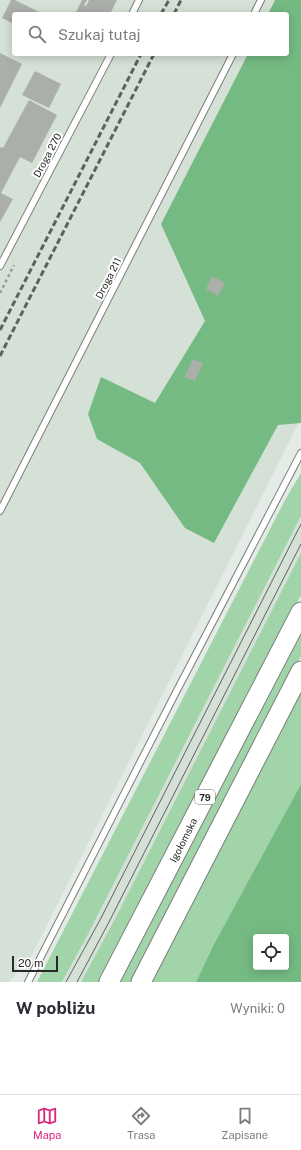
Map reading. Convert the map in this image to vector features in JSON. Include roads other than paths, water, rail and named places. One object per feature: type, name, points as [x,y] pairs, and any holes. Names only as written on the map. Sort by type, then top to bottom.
[{"type":"main road","name":"Igołomska","points":[[109,982],[301,612]]},
{"type":"main road","points":[[141,982],[301,671]]},
{"type":"lane","points":[[133,12],[139,0]]},
{"type":"lane","points":[[255,12],[261,0]]},
{"type":"lane","name":"Droga 270","points":[[0,266],[110,56]]},
{"type":"lane","name":"Droga 211","points":[[0,511],[232,56]]},
{"type":"lane","points":[[28,982],[173,698],[301,453]]},
{"type":"tram line","points":[[66,982],[101,918],[301,524]]},
{"type":"tram line","points":[[77,982],[301,544]]},
{"type":"railway","points":[[162,12],[169,0]]},
{"type":"railway","points":[[175,12],[181,0]]},
{"type":"railway","points":[[0,330],[140,56]]},
{"type":"railway","points":[[0,356],[153,56]]}]
